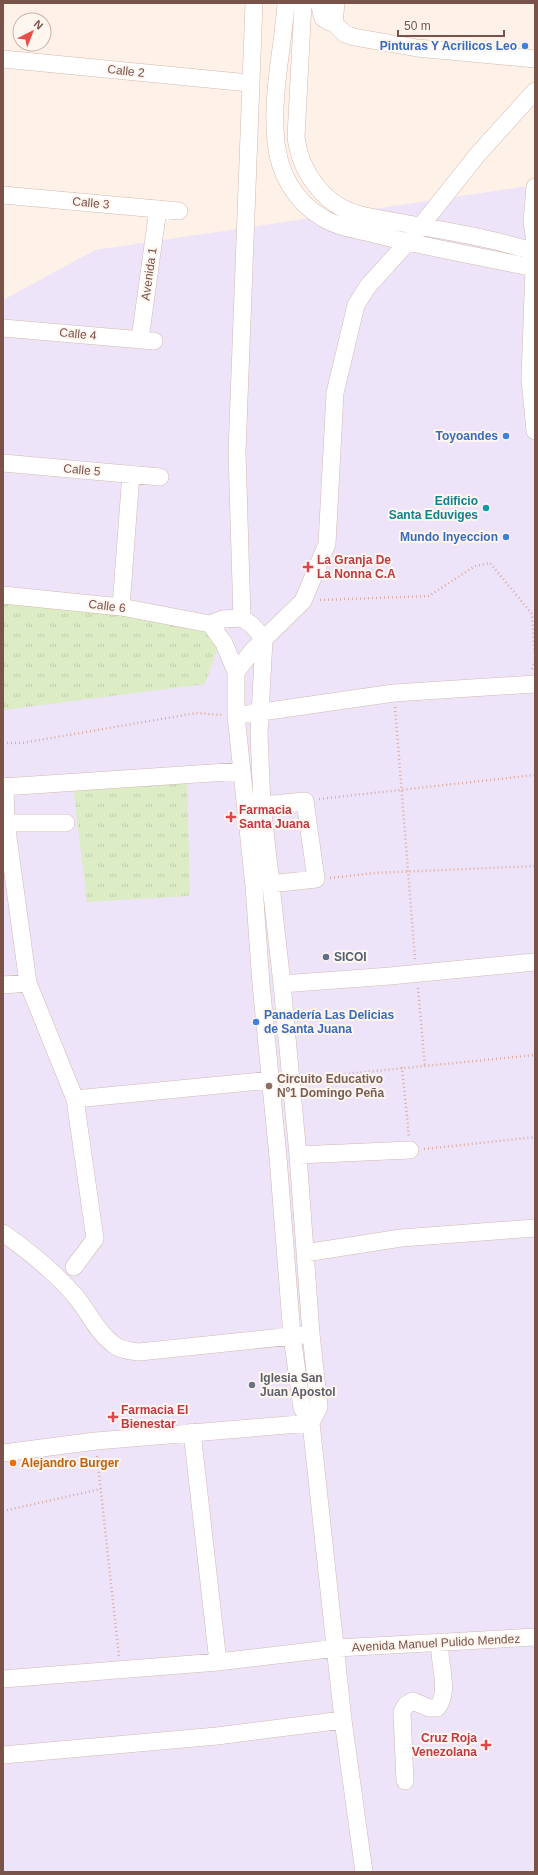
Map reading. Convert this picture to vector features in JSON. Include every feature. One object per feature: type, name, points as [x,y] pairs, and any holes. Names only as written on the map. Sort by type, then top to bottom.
[{"type":"street","points":[[242,618],[236,452],[249,83],[254,3]]},
{"type":"street","points":[[286,3],[275,131],[278,156],[288,182],[303,202],[330,222],[408,242],[535,260]]},
{"type":"street","points":[[303,3],[296,137],[298,151],[311,181],[323,193],[349,211],[535,241]]},
{"type":"street","points":[[308,3],[302,122],[305,145],[315,168],[332,187],[352,199],[535,260]]},
{"type":"street","points":[[319,3],[323,18],[334,23],[345,34],[354,37],[417,48],[535,59]]},
{"type":"street","points":[[334,23],[336,3]]},
{"type":"street","name":"Calle 2","points":[[3,59],[249,83]]},
{"type":"street","points":[[236,672],[253,650],[303,600],[327,544],[335,393],[356,305],[368,286],[408,242],[478,154],[535,91]]},
{"type":"street","points":[[535,188],[532,222],[535,241],[535,260],[530,379],[535,431]]},
{"type":"street","name":"Calle 3","points":[[3,195],[179,211]]},
{"type":"street","name":"Avenida 1","points":[[147,340],[158,209]]},
{"type":"street","name":"Calle 4","points":[[3,328],[147,340]]},
{"type":"street","name":"Calle 5","points":[[3,463],[160,477]]},
{"type":"street","points":[[121,607],[131,474]]},
{"type":"street","name":"Calle 6","points":[[3,595],[121,607],[210,624]]},
{"type":"street","points":[[311,1423],[319,1407],[311,1334],[298,1155],[282,984],[262,805],[260,712],[264,639],[252,625],[242,618],[223,619],[210,624],[224,643],[236,672],[236,715],[254,886],[261,984],[278,1157],[292,1336],[302,1408],[311,1423],[344,1720],[364,1872]]},
{"type":"street","points":[[236,715],[394,693],[531,684]]},
{"type":"street","points":[[74,1267],[95,1239],[75,1098],[28,983],[6,823],[4,786],[242,771]]},
{"type":"street","points":[[262,805],[305,801],[316,880],[270,884]]},
{"type":"street","points":[[6,823],[66,823]]},
{"type":"street","points":[[282,984],[417,974],[535,962]]},
{"type":"street","points":[[3,985],[28,983]]},
{"type":"street","points":[[75,1098],[271,1080]]},
{"type":"street","points":[[298,1155],[410,1150]]},
{"type":"street","points":[[305,1253],[400,1238],[535,1228]]},
{"type":"street","points":[[3,1233],[36,1256],[77,1298],[104,1336],[114,1345],[124,1349],[139,1352],[311,1334]]},
{"type":"street","points":[[3,1453],[96,1441],[311,1423]]},
{"type":"street","points":[[192,1432],[218,1662]]},
{"type":"street","name":"Avenida Manuel Pulido Mendez","points":[[3,1679],[218,1662],[336,1648],[535,1637]]},
{"type":"street","points":[[336,1648],[351,1657],[535,1647]]},
{"type":"street","points":[[405,1781],[402,1712],[406,1705],[413,1701],[429,1708],[437,1708],[442,1702],[444,1694],[440,1652]]},
{"type":"street","points":[[3,1756],[217,1736],[344,1720]]},
{"type":"path","points":[[303,600],[429,596],[475,566],[490,563],[532,614],[535,660],[531,684]]},
{"type":"path","points":[[394,693],[407,872],[425,1067]]},
{"type":"path","points":[[3,743],[22,742],[196,713],[236,715]]},
{"type":"path","points":[[305,801],[401,791],[417,787],[535,775]]},
{"type":"path","points":[[316,880],[407,872],[535,866]]},
{"type":"path","points":[[290,1080],[402,1067],[425,1067],[535,1055]]},
{"type":"path","points":[[402,1067],[410,1150],[535,1137]]},
{"type":"path","points":[[96,1441],[120,1670]]},
{"type":"path","points":[[3,1511],[101,1488]]},
{"type":"shaded area","name":"Circuito Educativo Nº1 Domingo Peña","points":[[535,185],[535,1872],[3,1872],[3,300],[95,250]]},
{"type":"green space","points":[[3,594],[224,630],[205,684],[3,710]]},
{"type":"green space","points":[[187,778],[190,896],[87,902],[73,787]]},
{"type":"place","name":"Pinturas Y Acrilicos Leo","points":[[525,46]]},
{"type":"place","name":"Toyoandes","points":[[506,436]]},
{"type":"place","name":"Edificio Santa Eduviges","points":[[486,508]]},
{"type":"place","name":"Mundo Inyeccion","points":[[506,537]]},
{"type":"place","name":"La Granja De La Nonna C.A","points":[[308,567]]},
{"type":"place","name":"Farmacia Santa Juana","points":[[231,817]]},
{"type":"place","name":"SICOI","points":[[326,957]]},
{"type":"place","name":"Panadería Las Delicias de Santa Juana","points":[[256,1022]]},
{"type":"place","name":"Circuito Educativo Nº1 Domingo Peña","points":[[269,1086]]},
{"type":"place","name":"Iglesia San Juan Apostol","points":[[252,1385]]},
{"type":"place","name":"Farmacia El Bienestar","points":[[113,1417]]},
{"type":"place","name":"Alejandro Burger","points":[[13,1463]]},
{"type":"place","name":"Cruz Roja Venezolana","points":[[486,1745]]}]
